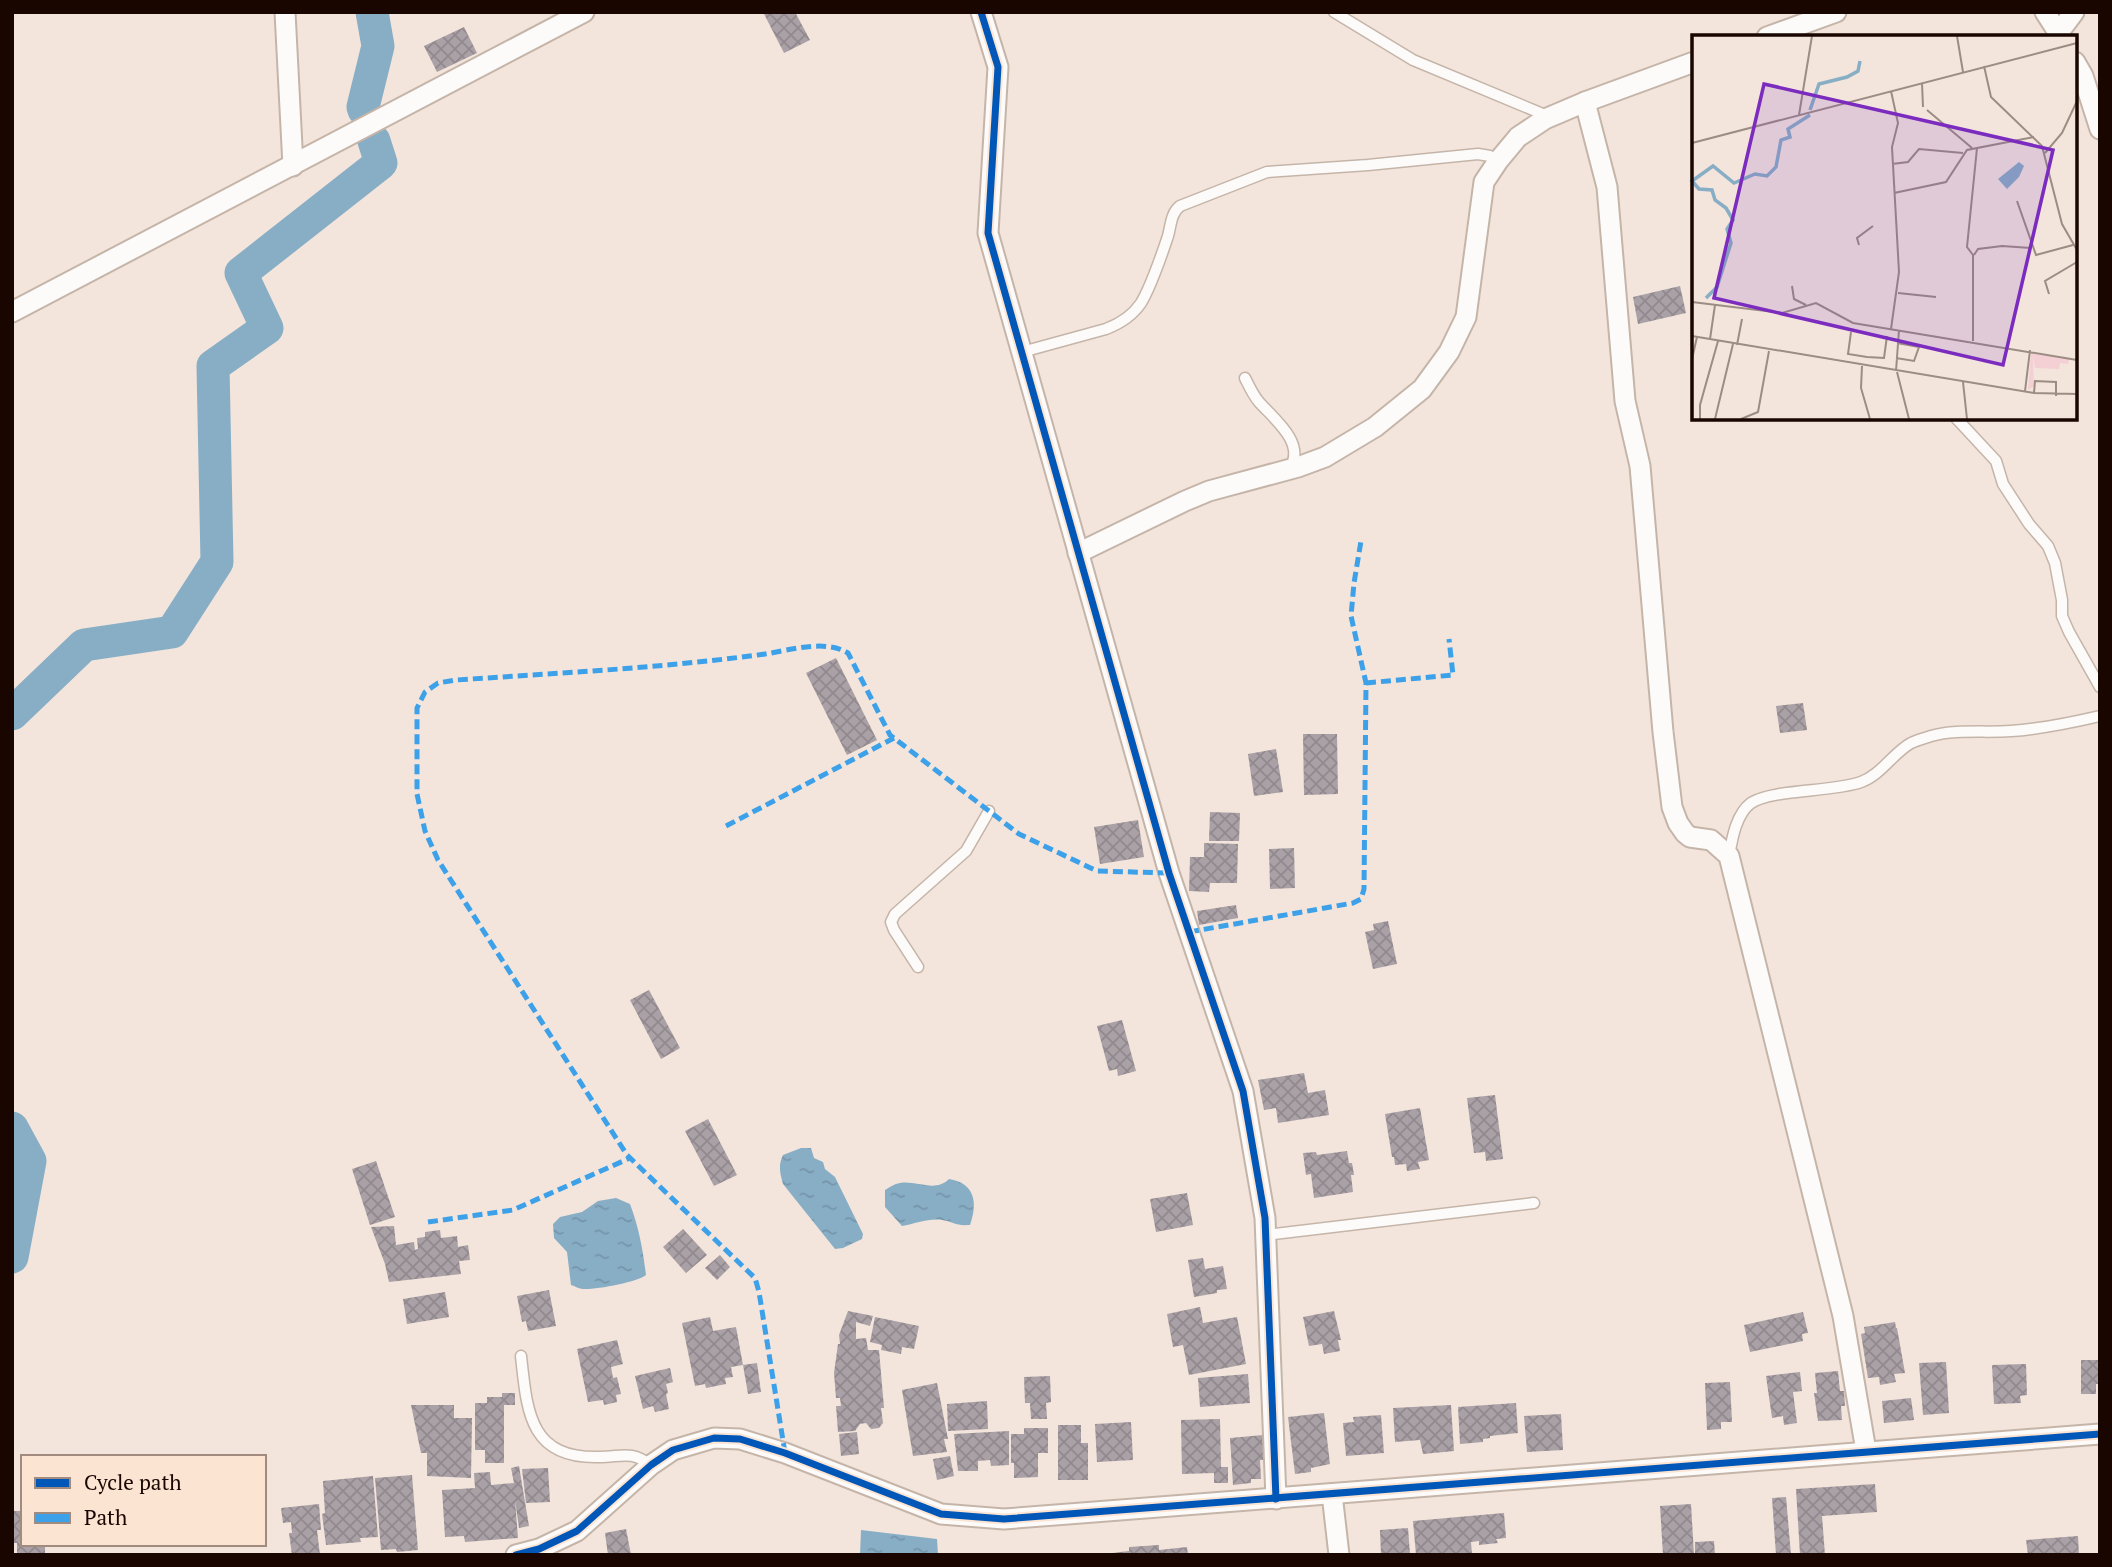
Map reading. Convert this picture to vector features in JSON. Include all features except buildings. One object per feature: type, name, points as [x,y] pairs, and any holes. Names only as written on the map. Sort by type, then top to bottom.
[{"type":"street","points":[[285,12],[293,166]]},
{"type":"street","points":[[12,312],[584,12]]},
{"type":"street","points":[[981,12],[998,67],[988,233],[1169,873],[1243,1091],[1265,1218],[1276,1499]]},
{"type":"street","points":[[1773,35],[1836,12]]},
{"type":"street","points":[[2045,12],[2060,34],[2074,12]]},
{"type":"street","points":[[1078,553],[1209,491],[1325,457],[1375,427],[1422,388],[1449,352],[1466,317],[1485,182],[1518,137],[1550,117],[1585,102],[1692,63]]},
{"type":"street","points":[[2077,66],[2100,129]]},
{"type":"street","points":[[1585,102],[1607,187],[1625,401],[1640,466],[1672,807],[1685,833],[1690,837],[1711,841],[1729,856],[1843,1316],[1866,1451]]},
{"type":"street","points":[[516,1555],[539,1549],[577,1531],[651,1465],[673,1450],[714,1438],[740,1439],[785,1453],[941,1514],[1004,1519],[2100,1434]]},
{"type":"street","points":[[1332,1494],[1339,1555]]},
{"type":"lane","points":[[1334,12],[1413,60],[1550,117]]},
{"type":"lane","points":[[1022,352],[1106,329],[1118,324],[1130,314],[1140,304],[1164,249],[1172,215],[1180,206],[1267,172],[1478,153],[1490,156],[1496,164]]},
{"type":"lane","points":[[1245,377],[1256,399],[1283,427],[1291,440],[1295,453],[1288,470]]},
{"type":"lane","points":[[1958,420],[1996,461],[2003,484],[2029,524],[2048,546],[2055,563],[2062,616],[2100,687]]},
{"type":"lane","points":[[1729,856],[1733,834],[1752,803],[1771,797],[1864,781],[1912,742],[1933,735],[2023,730],[2100,716]]},
{"type":"lane","points":[[918,967],[891,922],[895,914],[966,851],[989,811]]},
{"type":"lane","points":[[1266,1235],[1534,1203]]},
{"type":"lane","points":[[522,1356],[529,1413],[535,1428],[555,1449],[579,1456],[628,1454],[640,1457],[651,1465]]},
{"type":"water","points":[[801,1148],[811,1148],[814,1158],[823,1162],[825,1169],[835,1177],[863,1234],[862,1239],[835,1249],[783,1184],[780,1162],[783,1155]]},
{"type":"water","points":[[949,1179],[964,1185],[972,1195],[974,1209],[970,1225],[927,1220],[902,1226],[885,1207],[885,1190],[894,1185],[938,1185]]},
{"type":"water","points":[[616,1198],[630,1204],[646,1275],[626,1283],[597,1288],[582,1289],[571,1285],[567,1252],[554,1238],[553,1224],[560,1217],[582,1212],[598,1201]]},
{"type":"water","points":[[861,1530],[937,1539],[938,1555],[860,1555]]},
{"type":"waterway","points":[[364,110],[378,46],[372,12]]},
{"type":"waterway","points":[[12,714],[84,645],[172,632],[217,562],[213,366],[267,328],[241,273],[381,163],[374,141]]},
{"type":"waterway","points":[[12,1128],[30,1161],[12,1257]]},
{"type":"marked path","points":[[1189,932],[1353,903],[1361,899],[1364,889],[1366,683],[1351,616],[1361,541]]},
{"type":"marked path","points":[[1366,683],[1453,675],[1449,639]]},
{"type":"marked path","points":[[785,1453],[755,1278],[627,1155],[438,860],[425,831],[417,794],[417,708],[425,692],[438,683],[456,680],[688,663],[818,646],[839,649],[848,653],[890,735],[1019,834],[1097,871],[1169,873]]},
{"type":"marked path","points":[[726,826],[894,738]]},
{"type":"marked path","points":[[428,1222],[513,1210],[630,1158]]},
{"type":"cycle path","points":[[981,12],[998,67],[988,233],[1169,873],[1243,1091],[1265,1218],[1276,1499]]},
{"type":"cycle path","points":[[516,1555],[539,1549],[577,1531],[651,1465],[673,1450],[714,1438],[740,1439],[785,1453],[941,1514],[1004,1519],[2100,1434]]}]
